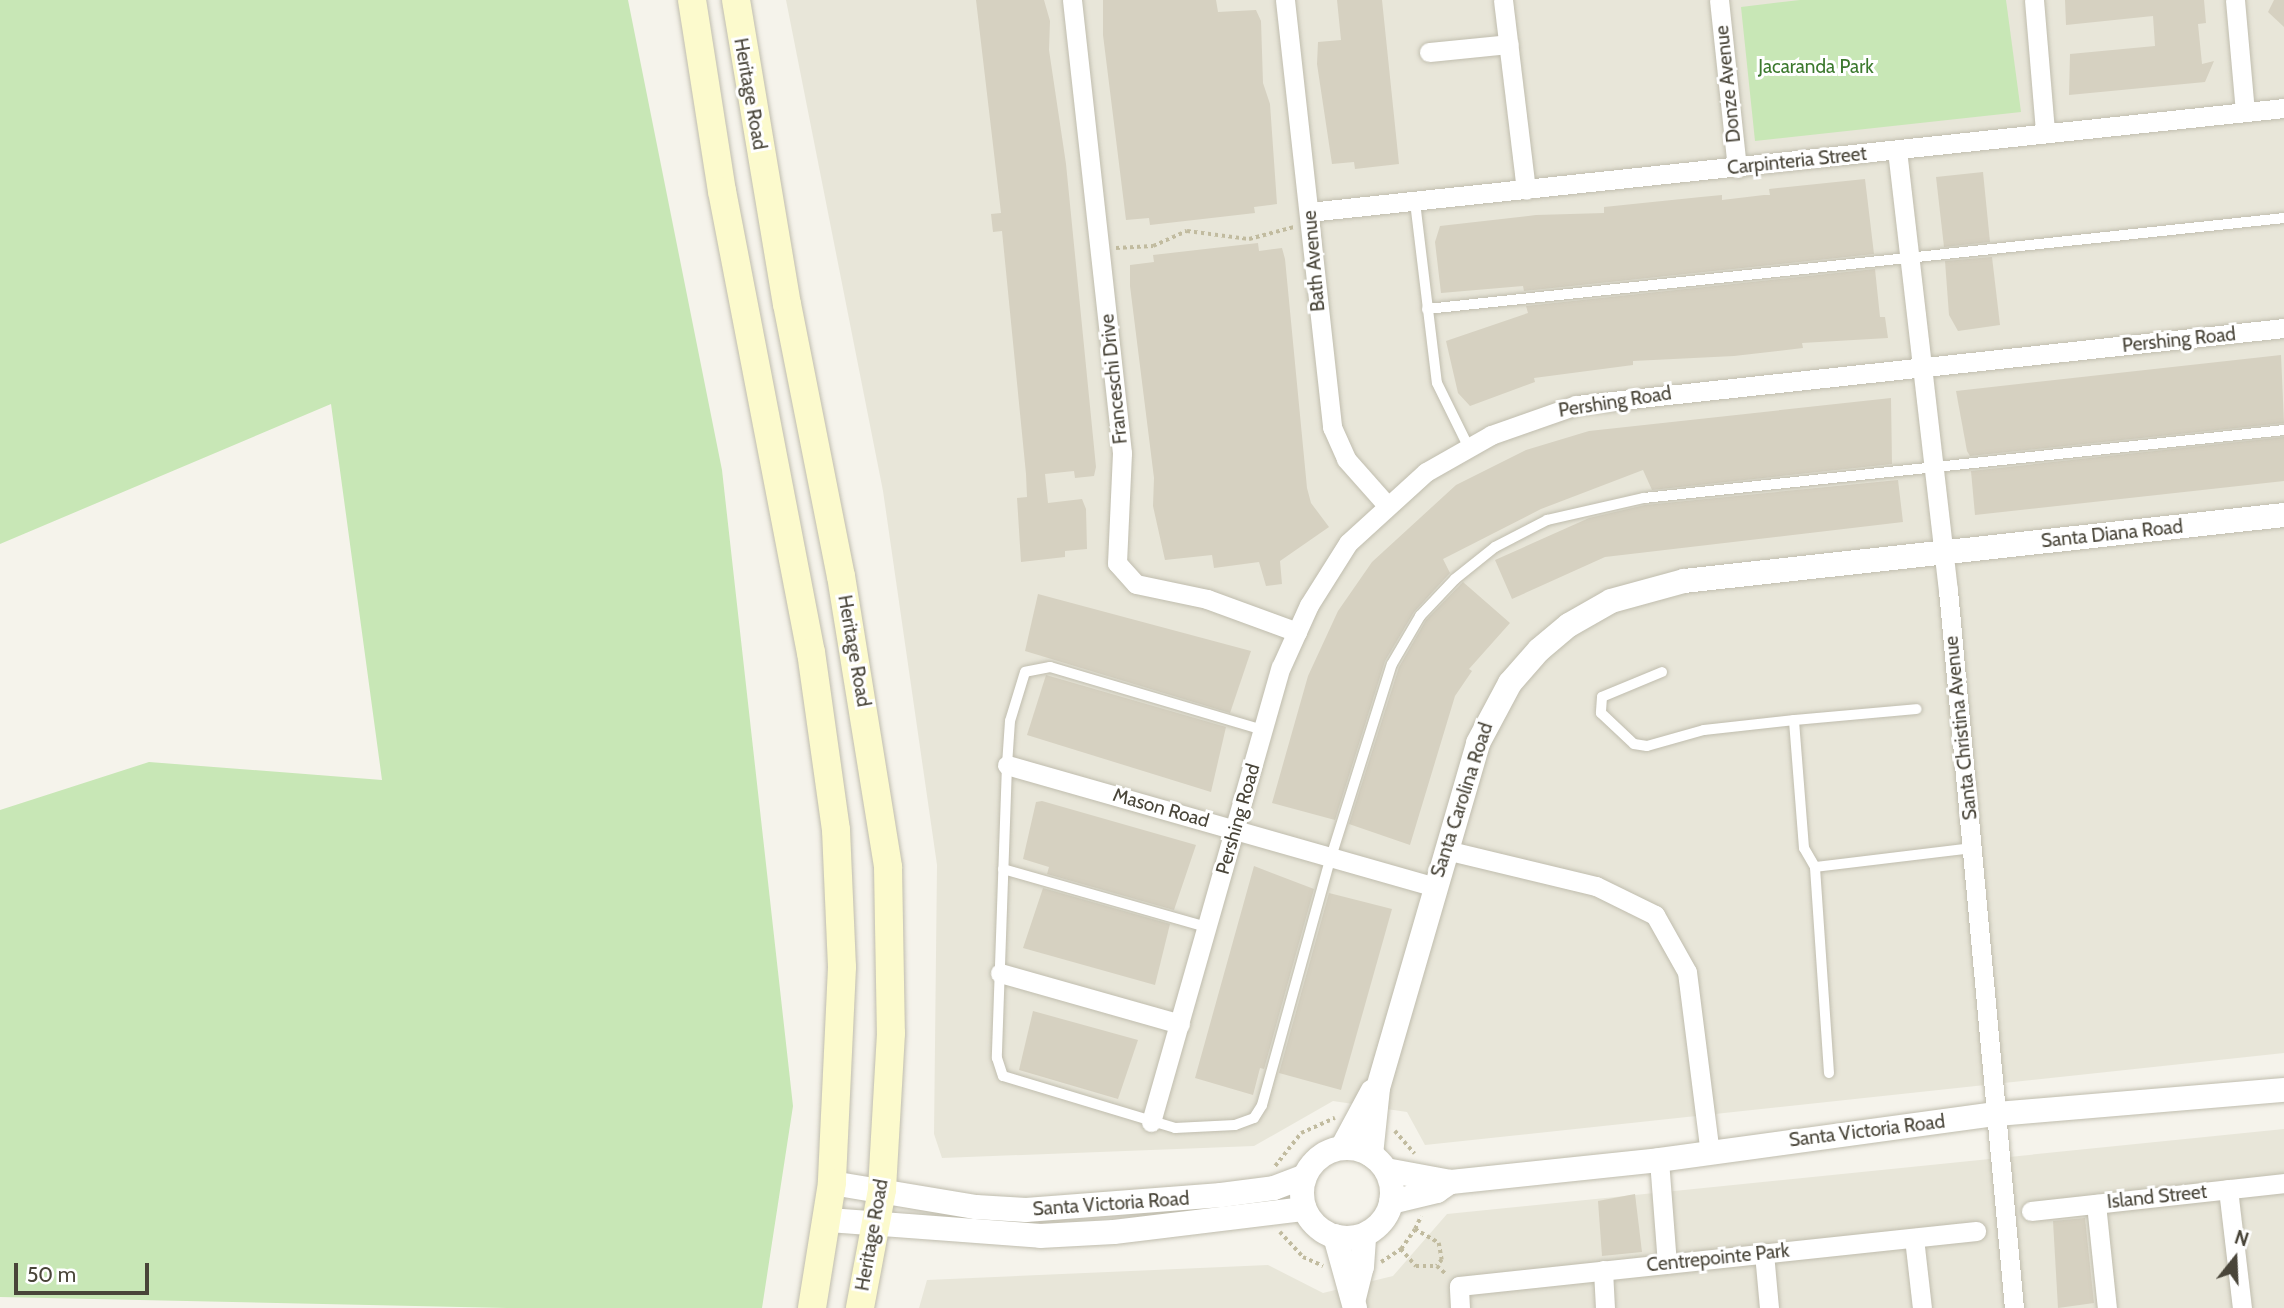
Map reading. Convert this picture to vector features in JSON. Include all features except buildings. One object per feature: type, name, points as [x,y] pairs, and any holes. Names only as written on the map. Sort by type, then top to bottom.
[{"type":"main road","points":[[692,0],[722,191],[811,652],[836,830],[842,967],[829,1220],[812,1308]]},
{"type":"main road","name":"Heritage Road","points":[[736,0],[868,733],[888,867],[891,1033],[882,1190],[878,1226],[860,1308]]},
{"type":"street","name":"Franceschi Drive","points":[[1072,0],[1122,453],[1117,563],[1121,573],[1136,584],[1207,599],[1297,632]]},
{"type":"street","name":"Bath Avenue","points":[[1285,0],[1332,428],[1346,459],[1386,504]]},
{"type":"street","points":[[1503,0],[1526,190]]},
{"type":"street","name":"Donze Avenue","points":[[1719,0],[1737,168]]},
{"type":"street","points":[[2035,0],[2045,132]]},
{"type":"street","points":[[2235,0],[2245,112]]},
{"type":"street","points":[[1429,52],[1509,44]]},
{"type":"street","name":"Carpinteria Street","points":[[1310,219],[1415,202],[2284,108]]},
{"type":"street","name":"Santa Christina Avenue","points":[[1897,150],[1972,848],[2014,1308]]},
{"type":"street","name":"Pershing Road","points":[[1151,1122],[1263,730],[1297,632],[1348,543],[1386,504],[1468,446],[1528,418],[1576,405],[2284,328]]},
{"type":"street","name":"Santa Diana Road","points":[[1941,552],[2284,515]]},
{"type":"street","name":"Santa Carolina Road","points":[[1378,1163],[1378,1088],[1435,887],[1490,713],[1526,663],[1585,614],[1633,593],[1684,582],[1941,552]]},
{"type":"street","name":"Mason Road","points":[[1007,765],[1435,887]]},
{"type":"street","points":[[1446,850],[1596,886],[1655,915],[1687,972],[1710,1153]]},
{"type":"street","points":[[1000,973],[1180,1024]]},
{"type":"street","name":"Santa Carolina Road","points":[[1342,1148],[1361,1118],[1368,1095],[1378,1088]]},
{"type":"street","name":"Santa Victoria Road","points":[[1378,1163],[1451,1182],[1659,1160],[1997,1114],[2284,1090]]},
{"type":"street","points":[[1342,1148],[1378,1163],[1391,1202],[1381,1222],[1364,1235],[1335,1236],[1323,1231],[1305,1209],[1305,1176],[1320,1157],[1342,1148]]},
{"type":"street","points":[[1659,1160],[1667,1264]]},
{"type":"street","name":"Santa Victoria Road","points":[[831,1183],[976,1207],[1082,1209],[1272,1189],[1305,1176]]},
{"type":"street","name":"Santa Victoria Road","points":[[1391,1202],[1437,1191],[1451,1182]]},
{"type":"street","name":"Island Street","points":[[2031,1211],[2284,1183]]},
{"type":"street","points":[[2228,1189],[2242,1308]]},
{"type":"street","points":[[2096,1204],[2107,1308]]},
{"type":"street","name":"Santa Victoria Road","points":[[829,1220],[878,1226],[1040,1236],[1114,1232],[1305,1209]]},
{"type":"street","name":"Centrepointe Park","points":[[1459,1286],[1976,1231]]},
{"type":"street","points":[[1355,1303],[1364,1235]]},
{"type":"street","points":[[1335,1236],[1355,1303]]},
{"type":"street","points":[[1914,1238],[1922,1308]]},
{"type":"street","points":[[1764,1254],[1769,1308]]},
{"type":"street","points":[[1603,1270],[1605,1308]]},
{"type":"street","points":[[1459,1286],[1460,1308]]},
{"type":"lane","points":[[1415,202],[1437,383],[1468,446]]},
{"type":"lane","points":[[1427,309],[2284,218]]},
{"type":"lane","points":[[1263,730],[1050,667],[1036,667],[1018,681],[1007,765],[1003,869],[997,1058],[1003,1076],[1151,1122],[1195,1129],[1254,1118],[1262,1105],[1331,857],[1392,664],[1420,616],[1495,547],[1546,520],[1592,507],[2284,430]]},
{"type":"lane","points":[[1662,671],[1602,698],[1601,713],[1634,744],[1647,746],[1704,730],[1917,709]]},
{"type":"lane","points":[[1794,720],[1804,848],[1815,867],[1829,1073]]},
{"type":"lane","points":[[1815,867],[1972,848]]},
{"type":"lane","points":[[1003,869],[1207,927]]},
{"type":"path","points":[[1100,249],[1153,246],[1187,231],[1249,239],[1310,219]]},
{"type":"path","points":[[1272,1171],[1301,1133],[1343,1117]]},
{"type":"path","points":[[1384,1125],[1407,1143],[1419,1161]]},
{"type":"path","points":[[1275,1221],[1284,1239],[1303,1257],[1334,1269]]},
{"type":"path","points":[[1368,1266],[1401,1249],[1415,1229],[1439,1243],[1442,1259],[1437,1266]]},
{"type":"path","points":[[1401,1249],[1416,1266],[1437,1266],[1459,1286]]},
{"type":"shaded area","points":[[786,0],[2284,0],[2284,1053],[1425,1145],[1407,1112],[1333,1101],[1254,1146],[942,1158],[934,1134],[937,865],[883,491]]},
{"type":"shaded area","points":[[2284,1129],[2284,1308],[919,1308],[927,1280],[1268,1265],[1323,1293],[1393,1276],[1447,1214]]},
{"type":"green space","points":[[0,0],[628,0],[722,470],[793,1106],[762,1308],[507,1308],[0,1297],[0,810],[149,762],[382,780],[331,404],[0,544]]},
{"type":"green space","name":"Jacaranda Park","points":[[1800,0],[2006,0],[2021,112],[1755,141],[1741,7]]}]
